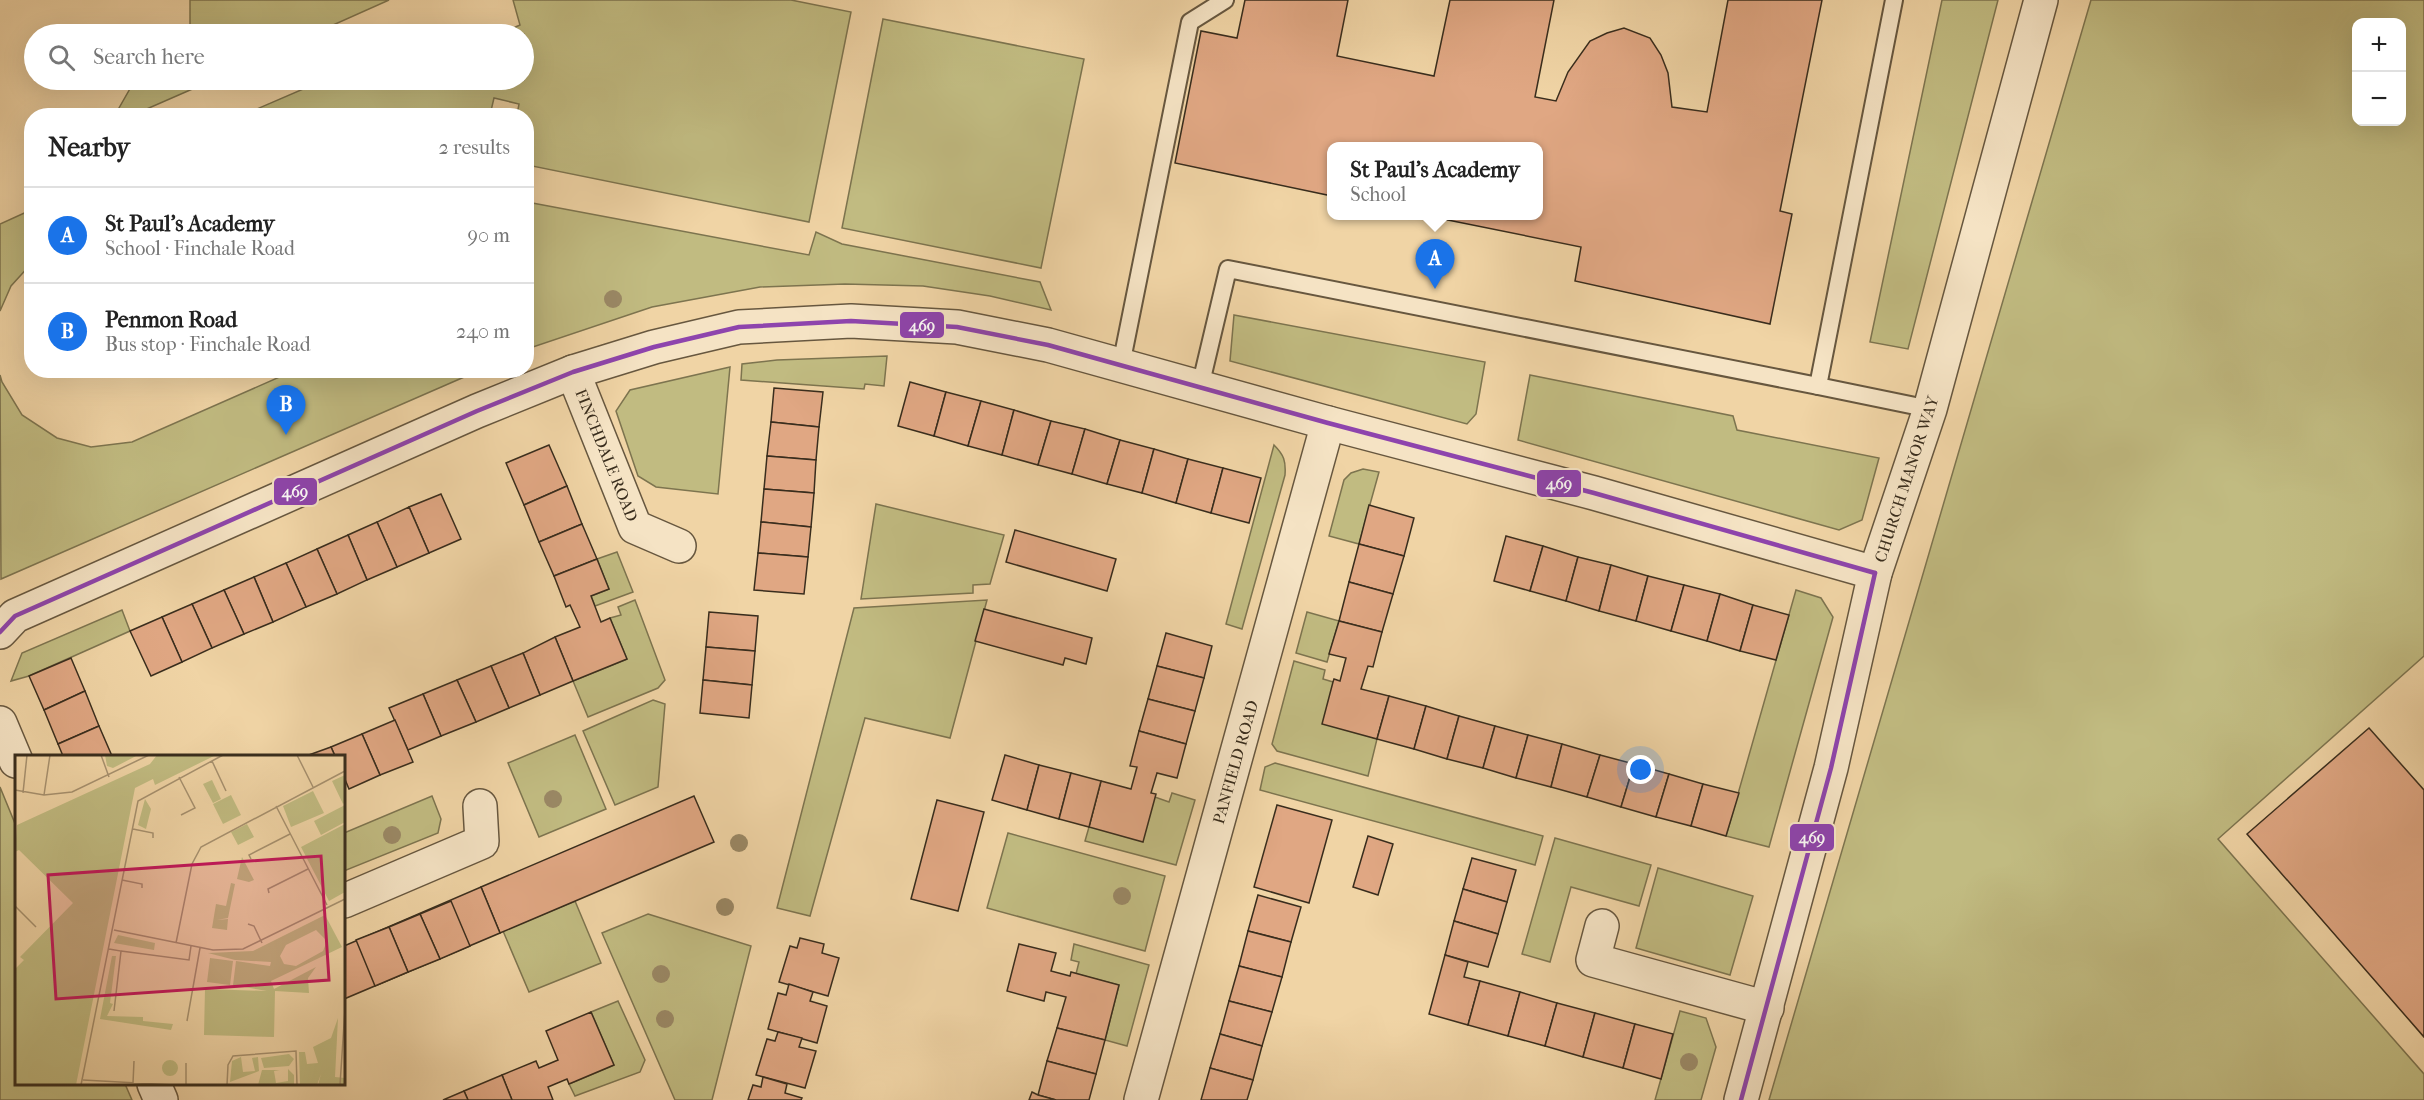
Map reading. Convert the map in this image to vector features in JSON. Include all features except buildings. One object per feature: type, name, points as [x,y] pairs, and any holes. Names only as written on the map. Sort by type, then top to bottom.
[{"type":"street","name":"CHURCH MANOR WAY","points":[[1741,1100],[1831,768],[1875,573],[1930,409],[2041,0]]},
{"type":"street","points":[[0,632],[15,616],[466,416],[573,372],[654,346],[739,327],[851,321],[957,327],[1048,345],[1328,423],[1594,493],[1875,573]]},
{"type":"street","name":"FINCHDALE ROAD","points":[[573,372],[635,527],[679,546]]},
{"type":"street","name":"PANFIELD ROAD","points":[[1141,1100],[1328,423]]},
{"type":"street","points":[[0,723],[15,759]]},
{"type":"street","points":[[345,901],[482,842],[480,806]]},
{"type":"street","points":[[1602,926],[1593,960],[1767,1008]]},
{"type":"street","points":[[155,1085],[162,1100]]},
{"type":"lane","points":[[1121,365],[1190,22],[1225,0]]},
{"type":"lane","points":[[1818,386],[1894,0]]},
{"type":"lane","points":[[1200,387],[1228,269],[1930,409]]},
{"type":"shaded area","points":[[190,0],[389,0],[335,24],[190,24]]},
{"type":"shaded area","points":[[513,0],[791,0],[851,12],[809,222],[534,166],[534,108],[518,108],[519,104],[494,98],[492,108],[259,108],[301,90],[534,90],[534,24],[520,24]]},
{"type":"shaded area","points":[[1942,0],[1998,0],[1908,349],[1870,342]]},
{"type":"shaded area","points":[[2091,0],[2424,0],[2424,656],[2218,839],[2424,1074],[2424,1100],[1769,1100]]},
{"type":"shaded area","points":[[883,19],[1084,59],[1041,268],[842,228]]},
{"type":"shaded area","points":[[129,90],[190,90],[149,108],[119,108]]},
{"type":"shaded area","points":[[534,203],[809,255],[816,232],[842,244],[1040,282],[1051,310],[990,296],[923,286],[845,284],[760,287],[652,307],[534,347]]},
{"type":"shaded area","points":[[24,213],[24,272],[11,286],[0,311],[0,224]]},
{"type":"shaded area","points":[[1234,315],[1485,362],[1476,414],[1467,424],[1230,361]]},
{"type":"shaded area","points":[[887,356],[884,386],[865,384],[864,389],[741,380],[742,364],[777,360]]},
{"type":"shaded area","points":[[730,367],[718,494],[656,487],[638,476],[616,411],[630,390]]},
{"type":"shaded area","points":[[0,375],[22,415],[57,438],[91,447],[132,442],[277,378],[462,378],[1,579]]},
{"type":"shaded area","points":[[1530,375],[1733,416],[1737,430],[1879,458],[1862,520],[1839,530],[1518,440]]},
{"type":"shaded area","points":[[1274,445],[1284,458],[1285,475],[1242,629],[1226,624]]},
{"type":"shaded area","points":[[1363,469],[1379,472],[1359,544],[1329,536],[1344,480],[1351,473]]},
{"type":"shaded area","points":[[876,504],[1004,535],[990,584],[973,585],[973,593],[861,599]]},
{"type":"shaded area","points":[[617,552],[633,592],[595,606],[591,596],[609,589],[597,559]]},
{"type":"shaded area","points":[[1796,590],[1821,598],[1833,617],[1769,847],[1726,836]]},
{"type":"shaded area","points":[[635,600],[665,680],[658,688],[588,717],[573,681],[627,659],[610,618],[621,615],[618,607]]},
{"type":"shaded area","points":[[987,600],[950,738],[865,718],[810,916],[777,908],[854,608]]},
{"type":"shaded area","points":[[122,610],[130,631],[29,676],[11,681],[22,653]]},
{"type":"shaded area","points":[[1307,612],[1339,621],[1327,662],[1296,653]]},
{"type":"shaded area","points":[[1294,661],[1325,670],[1323,679],[1333,682],[1377,739],[1368,776],[1277,751],[1272,744]]},
{"type":"shaded area","points":[[653,700],[665,704],[658,787],[615,805],[583,731]]},
{"type":"shaded area","points":[[575,735],[606,809],[539,837],[508,763]]},
{"type":"shaded area","points":[[1275,763],[1543,836],[1535,865],[1260,790],[1265,767]]},
{"type":"shaded area","points":[[0,787],[15,824],[15,1085],[125,1085],[132,1100],[0,1100]]},
{"type":"shaded area","points":[[1172,793],[1195,800],[1176,865],[1085,841],[1089,827],[1155,797],[1169,802]]},
{"type":"shaded area","points":[[432,796],[441,819],[438,833],[345,871],[345,833]]},
{"type":"shaded area","points":[[1008,833],[1165,876],[1145,951],[987,908]]},
{"type":"shaded area","points":[[1555,838],[1651,865],[1639,906],[1571,887],[1550,962],[1522,954]]},
{"type":"shaded area","points":[[1658,868],[1753,896],[1730,975],[1636,948]]},
{"type":"shaded area","points":[[575,901],[601,963],[529,992],[503,931]]},
{"type":"shaded area","points":[[648,914],[751,946],[712,1100],[675,1100],[602,933]]},
{"type":"shaded area","points":[[1074,944],[1149,965],[1127,1046],[1105,1040],[1119,985],[1076,974],[1079,962],[1071,960]]},
{"type":"shaded area","points":[[618,1001],[645,1060],[640,1072],[575,1096],[569,1084],[614,1065],[591,1012]]},
{"type":"shaded area","points":[[1680,1011],[1706,1018],[1716,1047],[1701,1100],[1655,1100]]},
{"type":"transit line","name":"469","points":[[0,632],[15,616],[477,411],[573,372],[654,347],[739,327],[851,321],[957,327],[1048,345],[1328,423],[1594,493],[1875,573]]},
{"type":"transit line","name":"469","points":[[1741,1100],[1831,768],[1875,573]]},
{"type":"place","name":"St Paul's Academy","points":[[1435,289]]},
{"type":"place","name":"Penmon Road","points":[[286,435]]}]
